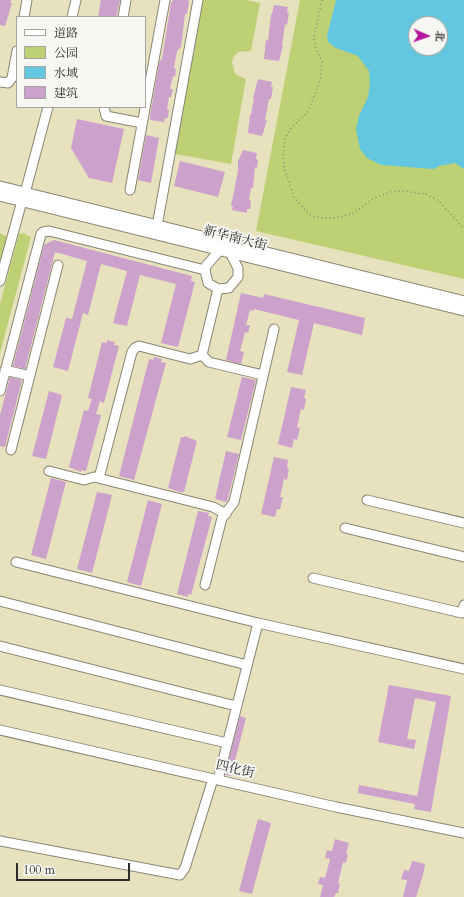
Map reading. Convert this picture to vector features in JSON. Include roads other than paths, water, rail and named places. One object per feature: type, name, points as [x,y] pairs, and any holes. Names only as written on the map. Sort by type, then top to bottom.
[{"type":"main road","name":"新华南大街","points":[[0,187],[23,197],[225,251],[464,310]]},
{"type":"main road","name":"新华南大街","points":[[0,195],[23,197],[157,226],[464,302]]},
{"type":"street","points":[[24,16],[27,0]]},
{"type":"street","points":[[72,16],[76,0]]},
{"type":"street","points":[[122,16],[126,0]]},
{"type":"street","points":[[146,102],[165,0]]},
{"type":"street","points":[[157,226],[198,0]]},
{"type":"street","points":[[0,82],[8,83],[12,78],[16,56]]},
{"type":"street","points":[[0,281],[48,108]]},
{"type":"street","points":[[104,108],[106,116],[142,124]]},
{"type":"street","points":[[130,190],[145,108]]},
{"type":"street","points":[[0,391],[40,234],[43,232],[49,231],[205,270]]},
{"type":"street","points":[[225,251],[238,268],[238,277],[229,288],[218,289],[208,283],[205,270],[206,266],[225,251]]},
{"type":"street","points":[[11,450],[58,265]]},
{"type":"street","points":[[202,355],[218,289]]},
{"type":"street","points":[[205,585],[222,518],[234,502],[274,329]]},
{"type":"street","points":[[99,478],[132,352],[135,348],[139,346],[190,359],[202,355]]},
{"type":"street","points":[[202,355],[209,362],[263,374]]},
{"type":"street","points":[[5,370],[30,376]]},
{"type":"street","points":[[48,470],[84,480],[94,477],[99,478],[213,507],[226,514]]},
{"type":"street","points":[[367,500],[464,524]]},
{"type":"street","points":[[345,528],[464,557]]},
{"type":"street","points":[[16,562],[258,623],[464,669]]},
{"type":"street","points":[[313,578],[462,613],[464,605]]},
{"type":"street","points":[[0,600],[247,665]]},
{"type":"street","points":[[0,840],[180,875],[185,868],[227,743],[258,623]]},
{"type":"street","points":[[0,646],[236,706]]},
{"type":"street","points":[[0,690],[227,743]]},
{"type":"street","name":"四化街","points":[[0,730],[215,779],[464,833]]},
{"type":"water","points":[[336,0],[464,0],[464,169],[455,163],[439,166],[434,169],[381,165],[367,158],[360,149],[356,129],[359,116],[368,97],[370,84],[369,71],[358,56],[336,48],[328,42],[327,36]]}]
